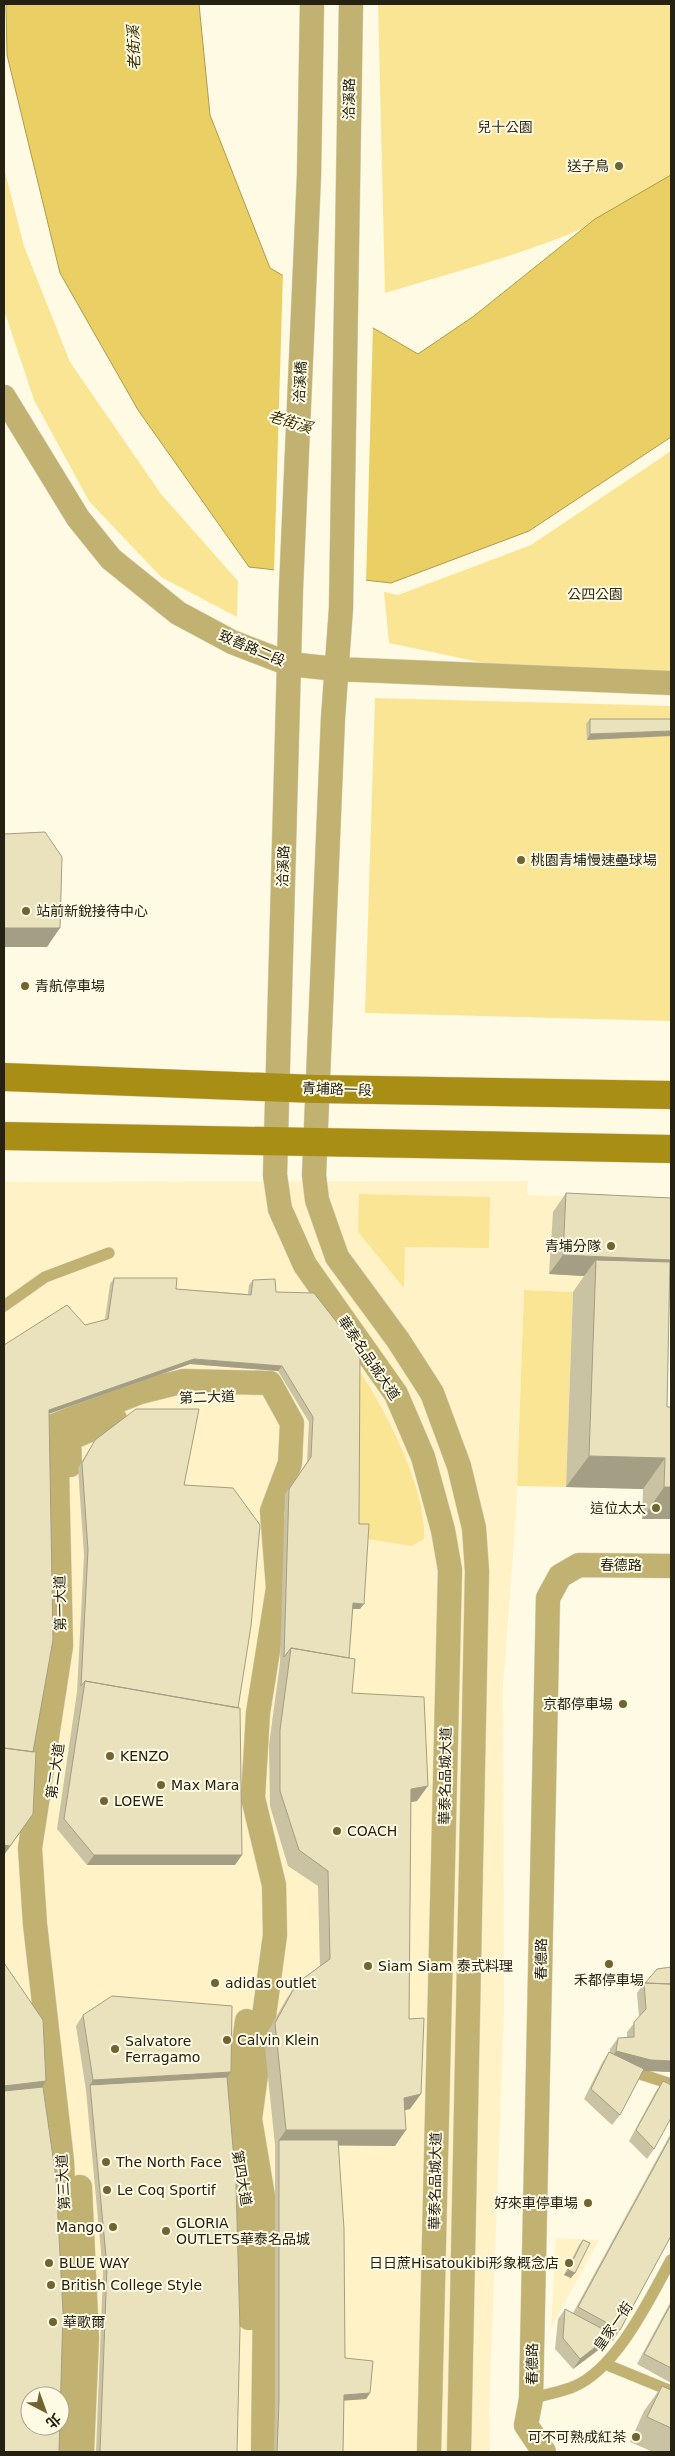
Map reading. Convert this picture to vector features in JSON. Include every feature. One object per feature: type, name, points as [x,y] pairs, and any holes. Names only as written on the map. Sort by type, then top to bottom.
[{"type":"main road","name":"青埔路一段","points":[[4,1076],[316,1089],[671,1095]]},
{"type":"main road","points":[[4,1136],[671,1149]]},
{"type":"street","name":"洽溪橋","points":[[291,589],[309,175],[312,4]]},
{"type":"street","name":"洽溪路","points":[[336,669],[341,608],[346,195],[351,4]]},
{"type":"street","name":"致善路二段","points":[[4,397],[78,518],[111,559],[178,613],[232,642],[289,664],[336,669],[671,683]]},
{"type":"street","name":"洽溪路","points":[[275,1142],[291,589]]},
{"type":"street","points":[[315,1143],[336,669]]},
{"type":"street","name":"華泰名品城大道","points":[[275,1142],[275,1175],[280,1209],[304,1265],[396,1394],[423,1457],[443,1530],[450,1570],[429,2452]]},
{"type":"street","name":"華泰名品城大道","points":[[315,1143],[314,1176],[317,1200],[337,1257],[398,1340],[432,1393],[460,1466],[474,1528],[477,1571],[459,2452]]},
{"type":"street","name":"第一大道","points":[[42,1918],[30,1848],[60,1646],[56,1425],[140,1392],[184,1381]]},
{"type":"street","name":"第二大道","points":[[184,1381],[270,1383],[292,1423],[290,1463],[272,1511],[278,1588],[258,1712],[253,1798],[273,1880],[267,1935]]},
{"type":"street","name":"第二大道","points":[[42,1918],[45,1835],[74,1638],[69,1439],[143,1407],[182,1395],[261,1397],[277,1427],[275,1458],[259,1512],[265,1592],[245,1717],[241,1803],[259,1886],[267,1935]]},
{"type":"street","name":"春德路","points":[[544,2452],[526,2425],[531,2399],[548,1598],[560,1576],[579,1565],[671,1566]]},
{"type":"street","name":"第三大道","points":[[42,1918],[62,2161],[70,2336],[66,2452]]},
{"type":"street","name":"第三大道","points":[[42,1918],[60,2001],[62,2037],[78,2157],[87,2338],[82,2452]]},
{"type":"street","name":"第四大道","points":[[248,2452],[249,2217],[232,2123],[267,1935]]},
{"type":"street","name":"第四大道","points":[[263,2452],[266,2214],[250,2119],[267,1935]]},
{"type":"lane","points":[[4,1306],[45,1276],[109,1253]]},
{"type":"lane","points":[[626,2070],[671,2084]]},
{"type":"lane","name":"皇家一街","points":[[531,2399],[576,2386],[605,2364],[638,2319],[671,2260]]},
{"type":"lane","points":[[605,2364],[671,2391]]},
{"type":"shaded area","points":[[528,1181],[527,1195],[671,1199],[671,1295],[524,1290],[516,1514],[503,1686],[504,2012],[489,2414],[490,2452],[4,2452],[4,1182]]},
{"type":"shaded area","points":[[556,2238],[599,2240],[551,2328]]},
{"type":"green space","name":"兒十公園","points":[[378,4],[671,4],[671,180],[638,201],[604,219],[569,234],[496,260],[385,293]]},
{"type":"green space","points":[[4,168],[24,246],[70,362],[161,494],[238,581],[237,617],[161,577],[89,501],[34,400],[4,310]]},
{"type":"green space","name":"公四公園","points":[[671,451],[671,674],[498,666],[389,643],[384,592],[398,595],[531,545]]},
{"type":"green space","name":"桃園青埔慢速壘球場","points":[[375,698],[671,706],[671,1021],[365,1013]]},
{"type":"green space","points":[[359,1194],[490,1197],[489,1248],[405,1247],[404,1288],[358,1232]]},
{"type":"green space","points":[[524,1290],[573,1292],[566,1487],[517,1486]]},
{"type":"green space","points":[[355,1364],[378,1402],[402,1448],[419,1496],[424,1539],[412,1546],[349,1536]]},
{"type":"water","name":"老街溪","points":[[6,4],[199,4],[210,115],[270,268],[418,354],[474,316],[595,219],[671,175],[671,437],[529,531],[391,583],[249,567],[138,410],[60,273],[7,55]]},
{"type":"pier","points":[[283,273],[373,325],[366,583],[274,572]]},
{"type":"building","points":[[590,719],[671,719],[671,731],[590,734]]},
{"type":"building","name":"站前新銳接待中心","points":[[45,832],[62,857],[60,928],[4,928],[4,834]]},
{"type":"building","name":"青埔分隊","points":[[566,1193],[671,1198],[671,1260],[563,1255]]},
{"type":"building","points":[[596,1260],[670,1262],[667,1407],[671,1407],[671,1487],[664,1487],[665,1458],[589,1456]]},
{"type":"building","points":[[114,1278],[177,1278],[176,1289],[251,1295],[253,1280],[275,1279],[276,1292],[314,1293],[360,1352],[359,1524],[369,1524],[364,1604],[353,1603],[349,1658],[291,1648],[284,1657],[289,1489],[311,1457],[313,1417],[282,1366],[194,1359],[49,1410],[53,1640],[33,1752],[4,1748],[4,1345],[67,1305],[85,1325],[108,1319]]},
{"type":"building","points":[[136,1409],[199,1409],[184,1485],[233,1488],[260,1525],[251,1626],[238,1708],[85,1681],[81,1686],[88,1550],[82,1463],[95,1440]]},
{"type":"building","points":[[291,1648],[355,1659],[352,1693],[424,1697],[428,1786],[411,1789],[409,2019],[424,2018],[421,2094],[404,2098],[406,2130],[286,2130],[275,2023],[297,1983],[330,1959],[328,1871],[299,1850],[280,1791],[280,1730]]},
{"type":"building","points":[[85,1681],[240,1708],[242,1855],[94,1855],[64,1819]]},
{"type":"building","points":[[4,1748],[36,1752],[33,1814],[10,1846],[4,1845]]},
{"type":"building","points":[[4,1963],[43,2020],[46,2081],[4,2086]]},
{"type":"building","points":[[671,1967],[671,1984],[645,1983],[657,1969]]},
{"type":"building","points":[[644,1983],[671,1984],[671,2061],[651,2060],[616,2051],[618,2038],[634,2037],[634,2022],[646,2009]]},
{"type":"building","points":[[112,1996],[232,2006],[231,2072],[93,2080],[83,2015]]},
{"type":"building","points":[[609,2052],[644,2069],[620,2115],[591,2089]]},
{"type":"building","name":"GLORIA OUTLETS華泰名品城","points":[[227,2077],[236,2183],[240,2329],[237,2452],[100,2452],[107,2267],[90,2085]]},
{"type":"building","points":[[663,2081],[671,2085],[671,2118],[654,2149],[636,2130]]},
{"type":"building","points":[[43,2087],[56,2178],[63,2312],[61,2386],[20,2386],[20,2436],[60,2436],[59,2452],[4,2452],[4,2091]]},
{"type":"building","points":[[671,2136],[671,2236],[620,2330],[578,2307]]},
{"type":"building","points":[[279,2140],[338,2140],[344,2229],[345,2358],[373,2361],[370,2393],[344,2395],[343,2452],[277,2452],[279,2401]]},
{"type":"building","points":[[583,2240],[590,2243],[575,2273],[568,2270]]},
{"type":"building","points":[[671,2304],[671,2368],[644,2354]]},
{"type":"building","points":[[565,2309],[612,2334],[580,2359],[563,2338]]},
{"type":"building","points":[[662,2386],[671,2390],[671,2428],[647,2417]]},
{"type":"place","name":"送子鳥","points":[[619,166]]},
{"type":"place","name":"桃園青埔慢速壘球場","points":[[521,860]]},
{"type":"place","name":"站前新銳接待中心","points":[[26,911]]},
{"type":"place","name":"青航停車場","points":[[25,986]]},
{"type":"place","name":"青埔分隊","points":[[611,1246]]},
{"type":"place","name":"這位太太","points":[[656,1508]]},
{"type":"place","name":"京都停車場","points":[[623,1704]]},
{"type":"place","name":"KENZO","points":[[110,1756]]},
{"type":"place","name":"Max Mara","points":[[161,1785]]},
{"type":"place","name":"LOEWE","points":[[104,1801]]},
{"type":"place","name":"COACH","points":[[337,1831]]},
{"type":"place","name":"禾都停車場","points":[[609,1964]]},
{"type":"place","name":"Siam Siam 泰式料理","points":[[368,1966]]},
{"type":"place","name":"adidas outlet","points":[[215,1983]]},
{"type":"place","name":"Calvin Klein","points":[[227,2040]]},
{"type":"place","name":"Salvatore Ferragamo","points":[[115,2049]]},
{"type":"place","name":"The North Face","points":[[106,2162]]},
{"type":"place","name":"Le Coq Sportif","points":[[107,2190]]},
{"type":"place","name":"好來車停車場","points":[[588,2203]]},
{"type":"place","name":"Mango","points":[[113,2227]]},
{"type":"place","name":"GLORIA OUTLETS華泰名品城","points":[[166,2231]]},
{"type":"place","name":"BLUE WAY","points":[[49,2263]]},
{"type":"place","name":"日日蔗Hisatoukibi形象概念店","points":[[569,2263]]},
{"type":"place","name":"British College Style","points":[[51,2285]]},
{"type":"place","name":"華歌爾","points":[[53,2322]]},
{"type":"place","name":"可不可熟成紅茶","points":[[636,2437]]}]
